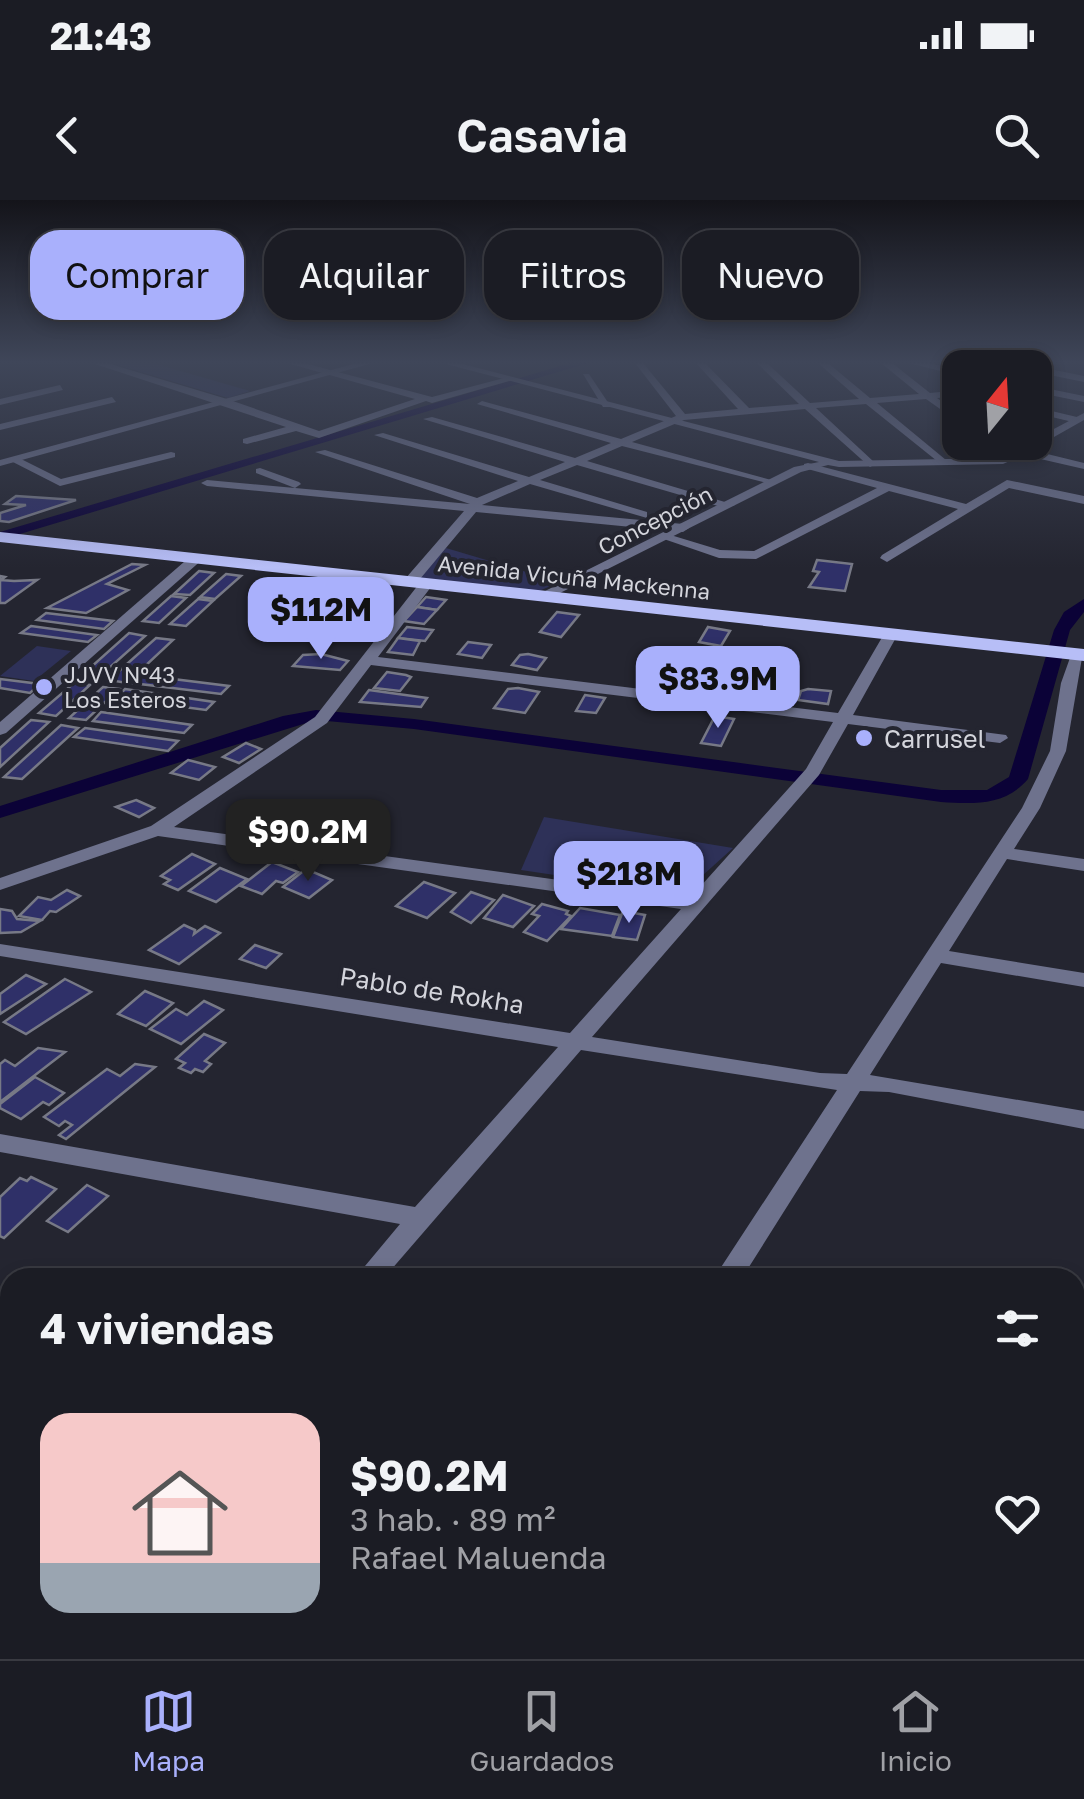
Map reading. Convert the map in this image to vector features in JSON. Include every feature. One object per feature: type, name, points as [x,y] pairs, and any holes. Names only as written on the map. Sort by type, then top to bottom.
[{"type":"main road","name":"Avenida Vicuña Mackenna","points":[[2,537],[1081,655]]},
{"type":"street","points":[[6,461],[123,431]]},
{"type":"street","points":[[246,441],[283,431]]},
{"type":"street","points":[[308,431],[319,436],[334,431]]},
{"type":"street","points":[[470,431],[729,504]]},
{"type":"street","points":[[580,431],[771,484]]},
{"type":"street","points":[[0,884],[157,830],[314,726],[332,710],[369,660],[474,505],[646,431]]},
{"type":"street","points":[[720,431],[838,464],[963,460]]},
{"type":"street","points":[[834,431],[870,464]]},
{"type":"street","points":[[904,431],[942,462]]},
{"type":"street","points":[[379,436],[683,528]]},
{"type":"street","points":[[321,452],[474,505]]},
{"type":"street","points":[[6,461],[60,483],[171,455]]},
{"type":"street","points":[[1047,460],[1084,466]]},
{"type":"street","name":"Concepción","points":[[546,596],[808,466],[838,464]]},
{"type":"street","points":[[808,466],[967,508]]},
{"type":"street","points":[[260,471],[320,494]]},
{"type":"street","points":[[206,483],[474,505],[683,528]]},
{"type":"street","points":[[887,558],[1012,483],[1084,500]]},
{"type":"street","points":[[664,538],[719,554],[756,555],[888,487]]},
{"type":"street","points":[[0,730],[196,558]]},
{"type":"street","points":[[377,1268],[809,776],[891,634]]},
{"type":"street","points":[[734,1268],[1031,808],[1058,751],[1069,683],[1081,655]]},
{"type":"street","points":[[369,660],[1000,738]]},
{"type":"street","points":[[157,830],[696,905]]},
{"type":"street","points":[[1002,853],[1084,865]]},
{"type":"street","name":"Pablo de Rokha","points":[[0,950],[820,1081],[889,1084],[1084,1120]]},
{"type":"street","points":[[937,956],[1084,980]]},
{"type":"street","points":[[0,1144],[422,1218]]},
{"type":"shaded area","points":[[446,548],[560,582],[532,594],[416,582]]},
{"type":"shaded area","points":[[37,646],[71,651],[34,681],[0,676]]},
{"type":"shaded area","points":[[544,817],[733,848],[682,894],[521,870]]},
{"type":"building","points":[[16,496],[76,500],[9,522],[0,521],[0,513],[26,505],[5,504]]},
{"type":"building","points":[[817,560],[852,564],[845,591],[809,587],[819,572],[813,571]]},
{"type":"building","points":[[132,564],[145,565],[107,584],[128,590],[86,613],[47,608]]},
{"type":"building","points":[[199,571],[214,573],[190,595],[174,594]]},
{"type":"building","points":[[226,574],[241,576],[215,599],[200,597]]},
{"type":"building","points":[[0,576],[5,577],[1,580],[37,580],[0,603]]},
{"type":"building","points":[[301,584],[338,588],[308,616],[275,615],[287,602],[278,601],[278,597],[288,587]]},
{"type":"building","points":[[171,596],[186,598],[159,623],[143,621]]},
{"type":"building","points":[[426,597],[446,600],[437,610],[417,607]]},
{"type":"building","points":[[198,599],[213,601],[186,626],[170,624]]},
{"type":"building","points":[[417,607],[437,610],[424,624],[404,621]]},
{"type":"building","points":[[557,612],[579,615],[561,637],[540,632]]},
{"type":"building","points":[[46,613],[113,621],[104,629],[37,620]]},
{"type":"building","points":[[31,626],[97,635],[88,642],[21,633]]},
{"type":"building","points":[[407,627],[433,630],[425,641],[398,638]]},
{"type":"building","points":[[708,627],[730,631],[721,646],[699,642]]},
{"type":"building","points":[[129,633],[145,636],[98,678],[81,676]]},
{"type":"building","points":[[156,638],[173,640],[127,683],[109,680]]},
{"type":"building","points":[[398,638],[420,641],[413,655],[388,652]]},
{"type":"building","points":[[468,642],[491,645],[482,658],[458,654]]},
{"type":"building","points":[[321,654],[348,661],[340,670],[293,666],[303,655]]},
{"type":"building","points":[[520,655],[546,658],[537,670],[512,665]]},
{"type":"building","points":[[647,668],[676,674],[671,686],[639,686]]},
{"type":"building","points":[[387,672],[411,677],[400,691],[374,688]]},
{"type":"building","points":[[680,672],[709,677],[705,685],[697,684],[694,690],[673,687]]},
{"type":"building","points":[[749,673],[768,675],[761,692],[742,689]]},
{"type":"building","points":[[714,674],[740,678],[736,690],[709,687]]},
{"type":"building","points":[[141,675],[229,686],[221,694],[132,683]]},
{"type":"building","points":[[0,679],[40,684],[30,693],[0,688]]},
{"type":"building","points":[[74,683],[90,685],[56,716],[39,713]]},
{"type":"building","points":[[103,687],[119,689],[86,720],[69,718]]},
{"type":"building","points":[[125,689],[214,702],[206,710],[116,698]]},
{"type":"building","points":[[508,689],[539,692],[525,713],[494,708]]},
{"type":"building","points":[[369,690],[427,698],[421,707],[360,702]]},
{"type":"building","points":[[801,691],[831,691],[828,704],[798,700]]},
{"type":"building","points":[[585,695],[605,698],[596,713],[576,711]]},
{"type":"building","points":[[101,712],[192,725],[184,733],[93,721]]},
{"type":"building","points":[[715,716],[734,719],[721,746],[701,743]]},
{"type":"building","points":[[31,720],[49,722],[0,767],[0,748]]},
{"type":"building","points":[[61,725],[78,728],[22,779],[4,777]]},
{"type":"building","points":[[85,728],[178,741],[168,751],[74,737]]},
{"type":"building","points":[[246,743],[261,749],[239,763],[223,757]]},
{"type":"building","points":[[188,760],[215,767],[199,780],[171,773]]},
{"type":"building","points":[[136,800],[154,808],[139,817],[116,807]]},
{"type":"building","points":[[192,854],[215,864],[178,890],[164,884],[170,880],[161,876]]},
{"type":"building","points":[[272,862],[298,872],[283,883],[276,881],[262,894],[241,886]]},
{"type":"building","points":[[220,868],[247,879],[216,902],[189,891]]},
{"type":"building","points":[[306,869],[332,880],[309,898],[283,887]]},
{"type":"building","points":[[424,882],[455,893],[427,918],[396,906]]},
{"type":"building","points":[[67,890],[80,896],[56,912],[50,911],[42,920],[19,916],[38,897],[51,900]]},
{"type":"building","points":[[471,892],[494,900],[471,923],[451,912]]},
{"type":"building","points":[[503,895],[534,906],[513,927],[484,918]]},
{"type":"building","points":[[542,904],[568,911],[566,914],[571,916],[547,941],[524,932],[539,916],[532,914]]},
{"type":"building","points":[[580,908],[620,915],[612,936],[561,929]]},
{"type":"building","points":[[0,909],[12,911],[17,919],[40,921],[21,932],[0,933]]},
{"type":"building","points":[[623,911],[645,915],[637,940],[613,937]]},
{"type":"building","points":[[184,925],[195,930],[194,934],[205,926],[220,933],[179,964],[149,950]]},
{"type":"building","points":[[255,945],[281,954],[266,968],[240,959]]},
{"type":"building","points":[[26,975],[46,984],[0,1014],[0,994]]},
{"type":"building","points":[[65,979],[91,992],[26,1034],[4,1022]]},
{"type":"building","points":[[145,991],[173,1003],[146,1026],[118,1014]]},
{"type":"building","points":[[204,1001],[223,1010],[181,1044],[150,1029],[176,1009],[187,1015]]},
{"type":"building","points":[[204,1034],[225,1043],[205,1061],[211,1064],[203,1072],[179,1068],[185,1063],[176,1059]]},
{"type":"building","points":[[38,1048],[65,1052],[0,1102],[0,1064],[5,1060],[15,1066]]},
{"type":"building","points":[[135,1064],[155,1067],[66,1139],[59,1135],[72,1125],[65,1121],[59,1126],[44,1117],[107,1069],[120,1076]]},
{"type":"building","points":[[35,1077],[64,1093],[49,1105],[43,1102],[21,1119],[0,1108],[0,1104]]},
{"type":"building","points":[[31,1177],[56,1189],[4,1238],[0,1236],[0,1197],[20,1178],[27,1181]]},
{"type":"building","points":[[87,1185],[108,1196],[68,1232],[47,1221]]},
{"type":"waterway","points":[[0,536],[354,431]]},
{"type":"waterway","points":[[0,812],[289,720],[316,715],[414,724],[941,796],[992,795],[1018,779],[1062,630],[1070,615],[1084,604]]},
{"type":"place","name":"JJVV Nº43 Los Esteros","points":[[44,687]]},
{"type":"place","name":"Carrusel","points":[[864,738]]}]
